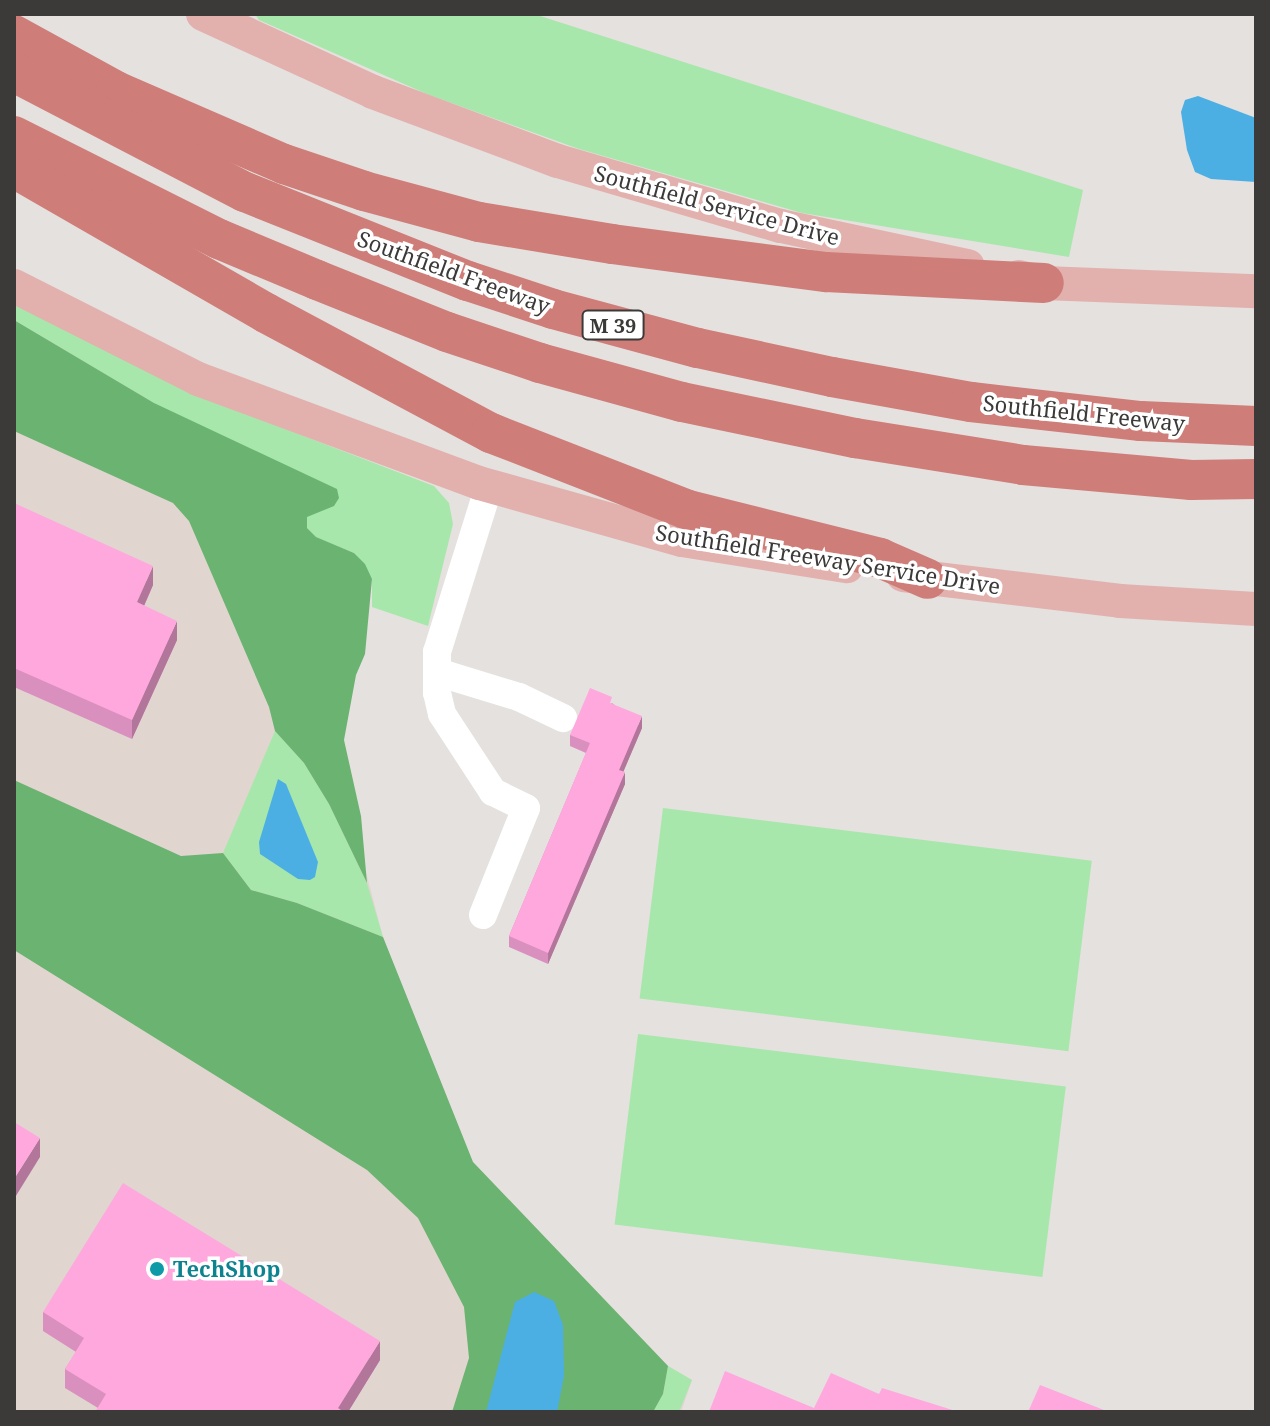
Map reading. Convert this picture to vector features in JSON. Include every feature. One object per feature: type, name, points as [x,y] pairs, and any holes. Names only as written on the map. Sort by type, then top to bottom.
[{"type":"highway","points":[[14,35],[116,91],[284,164],[364,191],[479,222],[612,244],[826,272],[1044,283]]},
{"type":"highway","name":"Southfield Freeway","points":[[14,72],[245,192],[468,281],[553,309],[713,351],[971,402],[1141,421],[1256,426]]},
{"type":"highway","name":"M 39","points":[[14,136],[219,239],[317,280],[461,336],[654,394],[939,453],[1106,474],[1191,480],[1256,479]]},
{"type":"highway","points":[[14,168],[266,313],[491,433],[688,510],[880,558],[928,579]]},
{"type":"main road","name":"Southfield Service Drive","points":[[203,14],[373,92],[558,161],[781,226],[1044,283],[1256,291]]},
{"type":"main road","name":"Southfield Freeway Service Drive","points":[[14,286],[198,379],[489,486],[682,540],[928,579],[1120,601],[1256,609]]},
{"type":"lane","points":[[483,915],[526,808],[493,792],[442,714],[437,652],[446,615],[489,486]]},
{"type":"lane","points":[[437,672],[519,697],[563,718]]},
{"type":"shaded area","points":[[14,313],[252,438],[383,937],[473,1162],[668,1366],[692,1380],[681,1412],[14,1412]]},
{"type":"green space","points":[[255,14],[534,14],[1083,190],[1069,257],[802,213],[579,149],[429,95],[259,20]]},
{"type":"green space","points":[[14,305],[270,423],[434,486],[449,503],[453,524],[428,626],[372,607],[372,579],[354,553],[315,537],[307,528],[307,517],[154,403],[14,320]]},
{"type":"green space","points":[[14,320],[154,403],[337,489],[339,498],[334,506],[307,517],[307,528],[316,537],[354,553],[365,564],[372,579],[365,654],[356,675],[344,740],[361,816],[367,883],[329,804],[304,763],[275,731],[269,707],[189,521],[173,503],[14,431]]},
{"type":"green space","points":[[275,731],[304,763],[329,804],[367,883],[383,937],[297,903],[251,890],[223,853]]},
{"type":"green space","points":[[14,780],[181,856],[223,853],[251,890],[297,903],[383,937],[473,1162],[668,1366],[663,1394],[653,1412],[452,1412],[469,1358],[464,1307],[418,1218],[367,1170],[14,950]]},
{"type":"green space","points":[[663,808],[1092,861],[1068,1051],[640,999]]},
{"type":"green space","points":[[638,1034],[1066,1087],[1042,1277],[615,1225]]},
{"type":"green space","points":[[668,1366],[692,1380],[679,1412],[653,1412],[663,1394]]},
{"type":"water","points":[[1198,96],[1256,118],[1256,182],[1211,179],[1195,172],[1187,150],[1181,112],[1185,100]]},
{"type":"water","points":[[278,779],[286,784],[318,862],[315,877],[310,880],[298,879],[260,854],[259,842]]},
{"type":"water","points":[[534,1292],[554,1301],[563,1325],[564,1376],[557,1412],[486,1412],[515,1302]]},
{"type":"building","points":[[14,503],[153,566],[137,602],[177,621],[132,720],[14,668]]},
{"type":"building","points":[[590,688],[612,697],[610,703],[642,716],[619,770],[625,772],[548,953],[509,936],[590,743],[570,735]]},
{"type":"building","points":[[14,1122],[40,1138],[14,1179]]},
{"type":"building","name":"TechShop","points":[[123,1183],[380,1341],[338,1408],[344,1412],[95,1412],[106,1394],[65,1369],[84,1338],[43,1312]]},
{"type":"building","points":[[725,1371],[814,1408],[831,1373],[879,1394],[882,1388],[959,1412],[709,1412]]},
{"type":"building","points":[[1040,1385],[1109,1412],[1028,1412]]},
{"type":"place","name":"TechShop","points":[[157,1269]]}]
